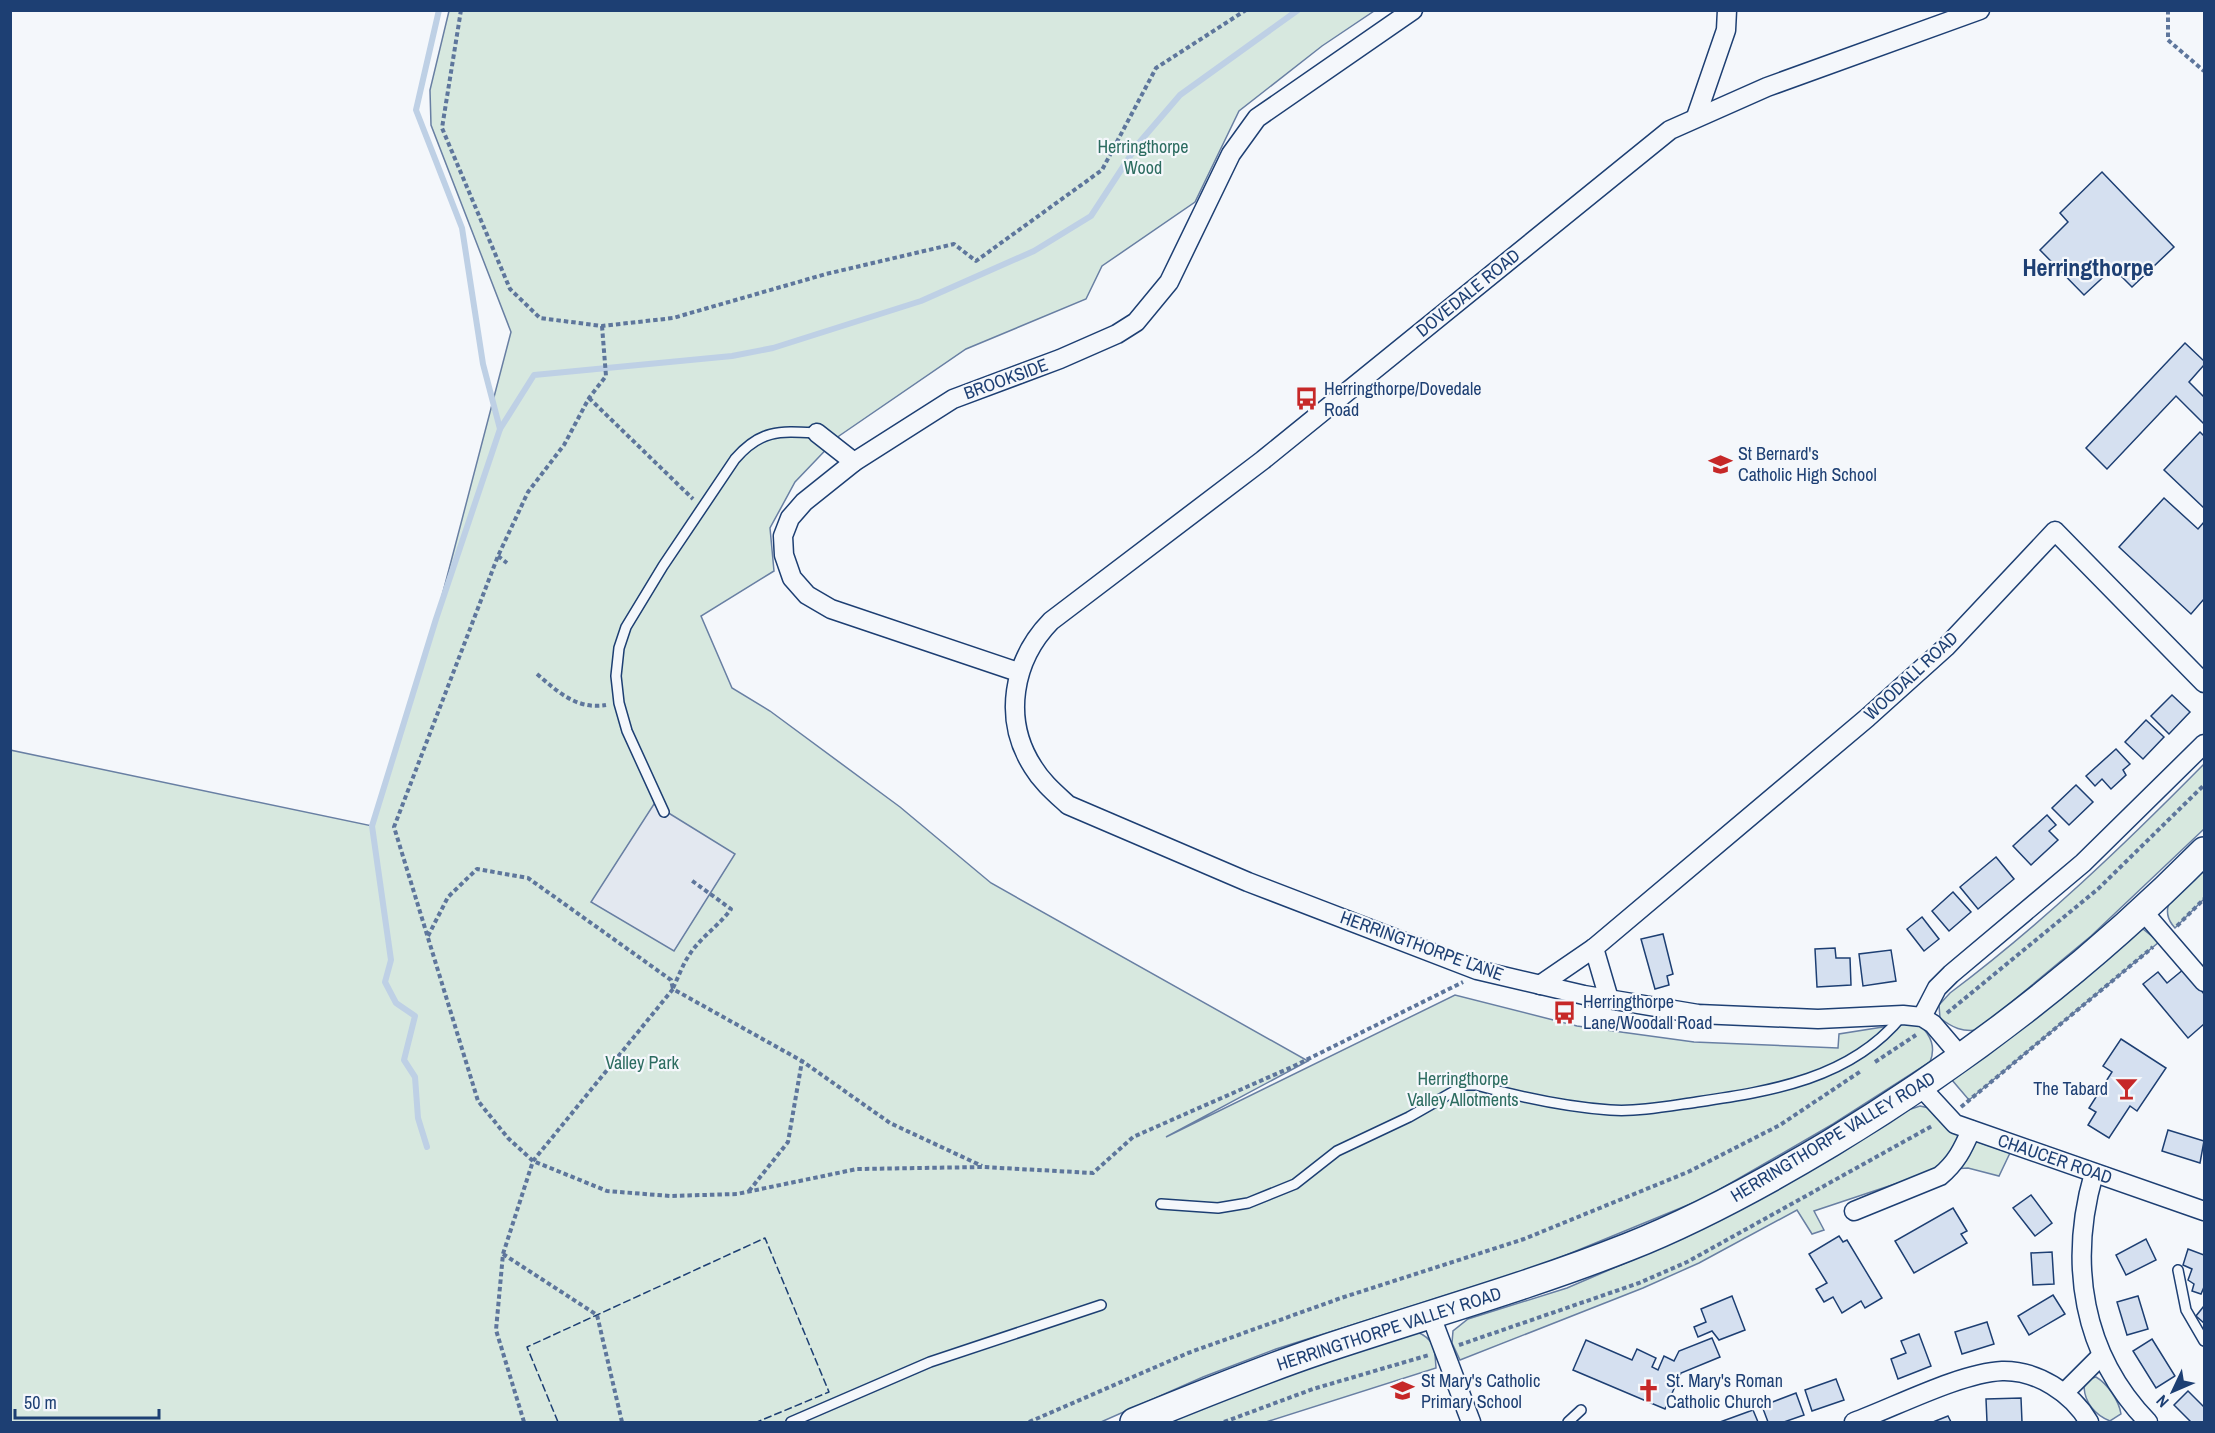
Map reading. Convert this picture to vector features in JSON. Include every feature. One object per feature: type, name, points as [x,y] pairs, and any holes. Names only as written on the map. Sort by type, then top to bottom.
[{"type":"main road","name":"HERRINGTHORPE VALLEY ROAD","points":[[1134,1422],[1250,1376],[1574,1268],[1679,1225],[1778,1175],[1920,1086],[2003,1028],[2142,910],[2205,851]]},
{"type":"street","name":"BROOKSIDE","points":[[1018,672],[831,609],[807,595],[792,578],[784,555],[783,536],[790,518],[804,502],[854,462],[953,399],[1060,359],[1117,334],[1137,322],[1169,282],[1231,154],[1257,118],[1413,10]]},
{"type":"street","points":[[1696,117],[1726,30],[1727,10]]},
{"type":"street","name":"DOVEDALE ROAD","points":[[1018,672],[1036,636],[1051,621],[1263,460],[1647,146],[1670,130],[1767,87],[1980,10]]},
{"type":"street","points":[[817,433],[854,462]]},
{"type":"street","name":"WOODALL ROAD","points":[[1540,985],[1594,948],[1867,718],[1946,647],[2055,531],[2205,682]]},
{"type":"street","name":"HERRINGTHORPE LANE","points":[[1018,672],[1014,699],[1022,741],[1032,766],[1047,785],[1068,804],[1248,882],[1477,970],[1609,999],[1698,1014],[1756,1018],[1919,1018]]},
{"type":"street","points":[[1962,1058],[1919,1018],[1937,988],[2083,863],[2205,744]]},
{"type":"street","points":[[2142,910],[2205,982]]},
{"type":"street","points":[[1594,948],[1609,999]]},
{"type":"street","name":"CHAUCER ROAD","points":[[1920,1086],[1947,1118],[1971,1130],[2205,1211]]},
{"type":"street","points":[[1854,1211],[1940,1176],[1952,1166],[1961,1153],[1971,1130]]},
{"type":"street","points":[[2094,1173],[2083,1221],[2080,1249],[2082,1286],[2101,1356],[2112,1376],[2144,1421]]},
{"type":"street","points":[[1431,1316],[1471,1422]]},
{"type":"street","points":[[2064,1393],[2101,1356]]},
{"type":"street","points":[[1854,1422],[1952,1384],[2001,1371],[2019,1372],[2064,1393],[2087,1419]]},
{"type":"lane","points":[[664,812],[627,731],[619,703],[616,676],[619,648],[626,627],[702,508],[748,444],[780,431],[817,433]]},
{"type":"lane","points":[[1161,1204],[1218,1208],[1248,1203],[1295,1184],[1337,1151],[1409,1117],[1465,1085],[1476,1085],[1580,1107],[1614,1110],[1681,1104],[1785,1088],[1854,1057],[1887,1035],[1919,1018]]},
{"type":"lane","points":[[2178,1270],[2186,1310],[2205,1341]]},
{"type":"lane","points":[[791,1422],[930,1362],[1101,1305]]},
{"type":"lane","points":[[1568,1422],[1581,1410]]},
{"type":"path","points":[[461,10],[442,128],[510,289],[540,318],[602,326],[673,318],[826,274],[954,244],[976,261],[1102,170],[1156,68],[1246,10]]},
{"type":"path","points":[[2168,10],[2168,40],[2205,71]]},
{"type":"path","points":[[602,326],[606,376],[589,398],[564,445],[528,492],[498,556],[393,827],[478,1101],[508,1138],[533,1161],[607,1191],[670,1196],[749,1192],[857,1169],[983,1167],[1093,1173],[1133,1137],[1292,1067],[1458,986],[1477,970]]},
{"type":"path","points":[[589,398],[702,508]]},
{"type":"path","points":[[498,556],[507,563]]},
{"type":"path","points":[[537,674],[566,698],[590,708],[619,703]]},
{"type":"path","points":[[1873,1063],[1919,1018],[2098,889],[2205,785]]},
{"type":"path","points":[[427,937],[448,897],[477,869],[528,878],[671,980],[673,988],[801,1061],[890,1123],[983,1167]]},
{"type":"path","points":[[524,1422],[496,1330],[503,1254],[533,1161],[584,1095],[673,988],[688,956],[720,925],[731,909],[691,880]]},
{"type":"path","points":[[749,1192],[788,1142],[801,1061]]},
{"type":"path","points":[[1029,1422],[1188,1353],[1341,1298],[1524,1239],[1688,1172],[1780,1125],[1864,1070]]},
{"type":"path","points":[[503,1254],[597,1315],[622,1422]]},
{"type":"green space","name":"Valley Park","points":[[449,11],[1374,11],[1322,46],[1239,111],[1195,202],[1102,266],[1086,299],[966,349],[839,436],[795,482],[770,528],[774,571],[701,616],[732,688],[770,711],[900,807],[991,883],[1308,1061],[1166,1137],[1455,995],[1577,1026],[1694,1042],[1838,1048],[1839,1034],[1908,1023],[1920,1025],[1930,1038],[1933,1051],[1930,1062],[1833,1124],[1705,1198],[1542,1265],[1276,1349],[1203,1377],[1101,1422],[11,1422],[10,750],[372,826],[436,619],[511,332],[431,125],[430,90]]},
{"type":"green space","points":[[2204,764],[2204,829],[2091,936],[1978,1030],[1958,1028],[1940,1018],[1939,1005],[1950,993],[2050,912]]},
{"type":"green space","points":[[2204,866],[2204,899],[2175,928],[2169,919],[2167,910],[2170,902],[2174,894]]},
{"type":"green space","points":[[2143,929],[2159,942],[1969,1100],[1952,1080],[2131,935]]},
{"type":"green space","points":[[1920,1106],[1929,1108],[1936,1118],[1954,1132],[2010,1153],[1999,1176],[1968,1168],[1937,1170],[1814,1211],[1824,1230],[1812,1234],[1797,1210],[1699,1263],[1643,1288],[1460,1360],[1452,1343],[1453,1331],[1468,1319],[1567,1288],[1686,1237],[1755,1202],[1908,1110]]},
{"type":"green space","points":[[1417,1332],[1431,1342],[1436,1368],[1266,1422],[1168,1422],[1268,1382]]},
{"type":"green space","points":[[2096,1377],[2109,1388],[2120,1409],[2121,1414],[2110,1421],[2095,1412],[2086,1398],[2084,1387],[2089,1379]]},
{"type":"shaded area","points":[[654,804],[735,854],[674,951],[591,902]]},
{"type":"building","points":[[2102,172],[2174,247],[2132,287],[2113,268],[2084,295],[2040,250],[2068,222],[2060,213]]},
{"type":"building","points":[[2185,343],[2204,361],[2204,365],[2189,382],[2204,397],[2204,424],[2176,396],[2107,469],[2086,448]]},
{"type":"building","points":[[2200,432],[2204,436],[2204,508],[2164,470]]},
{"type":"building","points":[[2164,498],[2198,529],[2204,522],[2204,599],[2191,614],[2119,547]]},
{"type":"building","points":[[2172,695],[2190,712],[2169,734],[2151,716]]},
{"type":"building","points":[[2146,720],[2164,737],[2143,759],[2125,742]]},
{"type":"building","points":[[2116,749],[2130,764],[2123,770],[2126,775],[2111,789],[2102,779],[2095,786],[2086,776]]},
{"type":"building","points":[[2076,785],[2093,802],[2069,825],[2052,808]]},
{"type":"building","points":[[2047,815],[2056,825],[2049,831],[2058,840],[2031,865],[2013,846]]},
{"type":"building","points":[[1996,857],[2014,879],[1978,909],[1960,887]]},
{"type":"building","points":[[1953,892],[1971,912],[1949,931],[1932,911]]},
{"type":"building","points":[[1922,917],[1939,939],[1924,951],[1907,929]]},
{"type":"building","points":[[1663,934],[1673,974],[1667,976],[1669,985],[1655,989],[1641,939]]},
{"type":"building","points":[[1835,948],[1836,958],[1850,958],[1851,985],[1817,987],[1815,949]]},
{"type":"building","points":[[1891,950],[1896,981],[1863,986],[1859,954]]},
{"type":"building","points":[[2184,969],[2204,994],[2204,1024],[2188,1038],[2143,984],[2158,972],[2167,983]]},
{"type":"building","name":"The Tabard","points":[[2121,1039],[2166,1068],[2137,1111],[2130,1106],[2109,1138],[2088,1125],[2096,1112],[2089,1108],[2112,1072],[2103,1066]]},
{"type":"building","points":[[2168,1130],[2204,1141],[2200,1163],[2162,1151]]},
{"type":"building","points":[[2031,1195],[2052,1223],[2035,1236],[2013,1208]]},
{"type":"building","points":[[1953,1208],[1967,1231],[1961,1234],[1967,1243],[1914,1273],[1895,1241]]},
{"type":"building","points":[[1839,1236],[1843,1242],[1847,1240],[1882,1298],[1865,1308],[1861,1301],[1842,1313],[1833,1297],[1824,1302],[1816,1289],[1827,1283],[1809,1254]]},
{"type":"building","points":[[2146,1239],[2156,1260],[2126,1275],[2116,1255]]},
{"type":"building","points":[[2188,1249],[2204,1255],[2204,1287],[2201,1294],[2192,1291],[2194,1284],[2188,1280],[2192,1269],[2183,1265]]},
{"type":"building","points":[[2052,1252],[2054,1284],[2033,1285],[2031,1253]]},
{"type":"building","points":[[2053,1295],[2065,1314],[2029,1335],[2018,1316]]},
{"type":"building","points":[[1732,1296],[1745,1330],[1719,1340],[1712,1331],[1698,1337],[1694,1327],[1706,1322],[1701,1309]]},
{"type":"building","points":[[2138,1296],[2148,1329],[2127,1335],[2117,1302]]},
{"type":"building","points":[[2204,1306],[2204,1323],[2196,1316]]},
{"type":"building","points":[[1987,1322],[1994,1344],[1962,1354],[1955,1332]]},
{"type":"building","points":[[1919,1334],[1931,1366],[1898,1379],[1891,1359],[1906,1353],[1901,1341]]},
{"type":"building","name":"St. Mary's Roman Catholic Church","points":[[1712,1338],[1720,1357],[1681,1373],[1665,1409],[1573,1370],[1586,1340],[1632,1360],[1637,1349],[1656,1358],[1652,1367],[1658,1370],[1664,1356],[1674,1361],[1679,1351]]},
{"type":"building","points":[[2152,1339],[2175,1376],[2156,1388],[2133,1351]]},
{"type":"building","points":[[1836,1379],[1844,1400],[1812,1411],[1805,1390]]},
{"type":"building","points":[[2188,1391],[2204,1407],[2204,1422],[2191,1422],[2174,1405]]},
{"type":"building","points":[[1796,1393],[1804,1415],[1784,1422],[1768,1422],[1762,1406]]},
{"type":"building","points":[[2021,1398],[2022,1422],[1987,1422],[1986,1399]]},
{"type":"building","points":[[1753,1410],[1758,1422],[1720,1422]]},
{"type":"building","points":[[1948,1416],[1951,1422],[1933,1422]]},
{"type":"waterway","points":[[439,10],[416,110],[462,228],[483,364],[500,429]]},
{"type":"waterway","points":[[427,1147],[418,1118],[415,1077],[404,1060],[415,1016],[396,1003],[385,982],[391,960],[372,826],[436,619],[500,429],[534,375],[732,356],[773,348],[921,301],[1034,251],[1091,216],[1138,144],[1180,95],[1298,10]]},
{"type":"fence","points":[[558,1422],[527,1347],[765,1238],[829,1392],[757,1422]]},
{"type":"place","name":"Herringthorpe/Dovedale Road","points":[[1306,399]]},
{"type":"place","name":"St Bernard's Catholic High School","points":[[1720,464]]},
{"type":"place","name":"Herringthorpe Lane/Woodall Road","points":[[1565,1012]]},
{"type":"place","name":"The Tabard","points":[[2126,1089]]},
{"type":"place","name":"St Mary's Catholic Primary School","points":[[1403,1391]]},
{"type":"place","name":"St. Mary's Roman Catholic Church","points":[[1648,1391]]},
{"type":"district","name":"Herringthorpe","points":[[2088,268]]},
{"type":"park label","name":"Herringthorpe Wood","points":[[1143,157]]},
{"type":"park label","name":"Herringthorpe Valley Allotments","points":[[1463,1089]]}]
